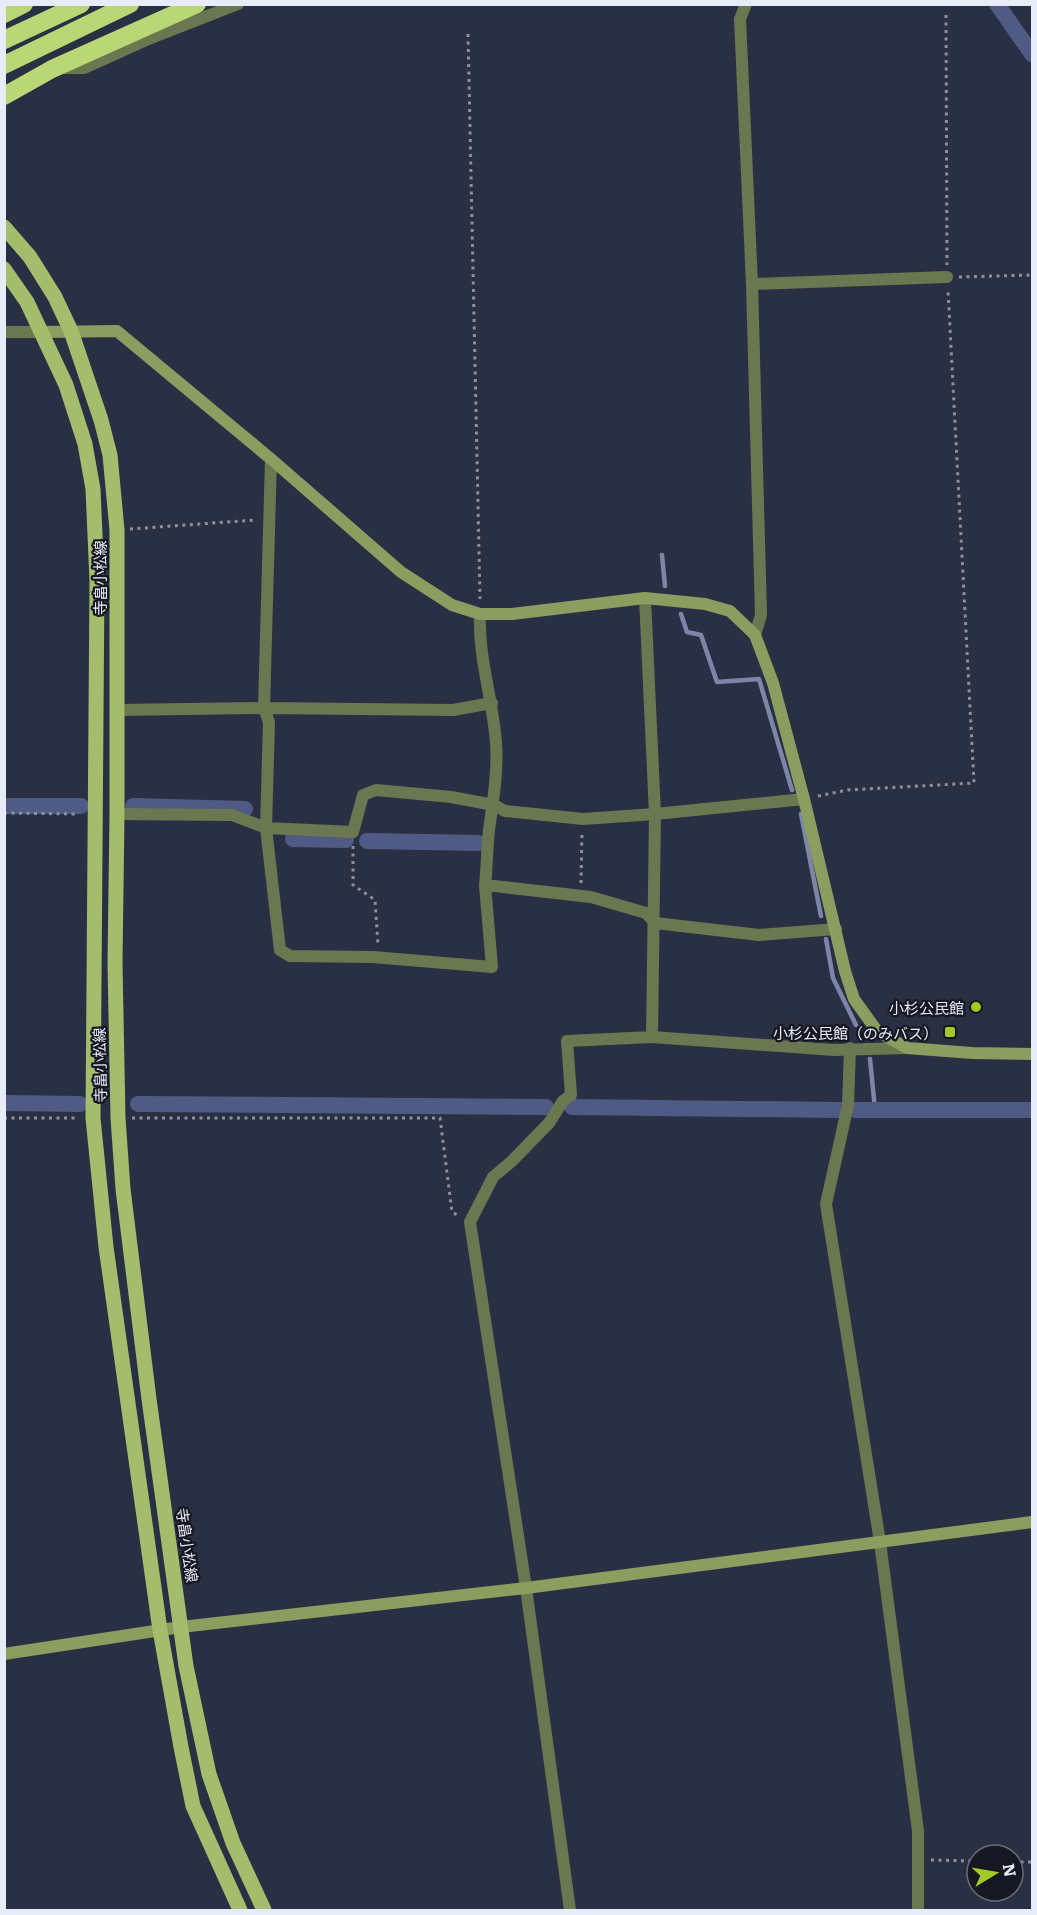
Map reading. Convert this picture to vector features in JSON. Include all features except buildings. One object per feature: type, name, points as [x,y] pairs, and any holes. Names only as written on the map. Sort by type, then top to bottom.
[{"type":"highway","points":[[4,14],[24,4]]},
{"type":"highway","points":[[10,37],[81,4]]},
{"type":"highway","points":[[4,65],[130,4]]},
{"type":"highway","points":[[4,96],[52,69],[197,4]]},
{"type":"main road","name":"寺畠小松線","points":[[4,227],[30,257],[71,331],[110,454],[117,530],[115,963],[118,1119],[123,1189],[186,1666],[209,1774],[233,1843],[264,1911]]},
{"type":"main road","name":"寺畠小松線","points":[[4,269],[27,302],[74,405],[85,444],[93,489],[97,581],[93,1118],[106,1247],[166,1671],[193,1806],[240,1911]]},
{"type":"street","points":[[52,69],[84,68],[146,40],[238,4]]},
{"type":"street","points":[[746,4],[740,20],[752,284],[761,615],[755,635]]},
{"type":"street","points":[[752,284],[947,277]]},
{"type":"street","points":[[4,332],[117,332],[271,459],[400,572],[452,605],[480,614],[512,614],[645,598],[705,604],[730,610],[755,635],[773,683],[804,799],[844,971],[854,999],[877,1031],[907,1048]]},
{"type":"street","points":[[271,459],[264,708],[269,722],[266,828],[280,950],[290,956],[379,957],[492,967],[485,885],[489,831],[494,805],[496,746],[492,703],[479,633],[480,614]]},
{"type":"street","points":[[645,598],[655,814],[652,1036]]},
{"type":"street","points":[[117,710],[264,708],[453,710],[492,703]]},
{"type":"street","points":[[117,814],[232,815],[266,828],[354,832],[363,795],[376,790],[451,797],[494,805],[505,810],[583,819],[804,799]]},
{"type":"street","points":[[485,885],[591,897],[645,913],[655,922],[759,936],[836,929]]},
{"type":"street","points":[[570,1911],[526,1588],[470,1222],[493,1177],[549,1123],[563,1101],[571,1095],[567,1041],[652,1036],[834,1050],[907,1048],[972,1053],[1032,1054]]},
{"type":"street","points":[[850,1048],[848,1105],[826,1204],[880,1542],[918,1831],[918,1911]]},
{"type":"street","points":[[4,1654],[181,1627],[526,1588],[1032,1522]]},
{"type":"path","points":[[804,799],[848,790],[974,783],[947,277],[946,15]]},
{"type":"path","points":[[468,34],[480,614]]},
{"type":"path","points":[[947,277],[1032,274]]},
{"type":"path","points":[[117,530],[269,519]]},
{"type":"path","points":[[4,813],[97,814]]},
{"type":"path","points":[[581,896],[583,819]]},
{"type":"path","points":[[354,832],[353,885],[375,900],[379,957]]},
{"type":"path","points":[[4,1118],[93,1118]]},
{"type":"path","points":[[118,1119],[440,1118],[452,1212],[470,1222]]},
{"type":"path","points":[[918,1859],[965,1861]]},
{"type":"waterway","points":[[997,4],[1032,54]]},
{"type":"waterway","points":[[662,555],[665,586]]},
{"type":"waterway","points":[[681,614],[687,632],[701,635],[717,682],[759,679],[792,790]]},
{"type":"waterway","points":[[4,806],[81,806]]},
{"type":"waterway","points":[[133,806],[245,809]]},
{"type":"waterway","points":[[801,814],[821,916]]},
{"type":"waterway","points":[[293,839],[346,840]]},
{"type":"waterway","points":[[367,841],[479,843]]},
{"type":"waterway","points":[[826,939],[833,978],[856,1025]]},
{"type":"waterway","points":[[870,1059],[875,1109]]},
{"type":"waterway","points":[[4,1103],[80,1104]]},
{"type":"waterway","points":[[138,1104],[546,1107]]},
{"type":"waterway","points":[[572,1107],[841,1110]]},
{"type":"waterway","points":[[856,1110],[1032,1110]]},
{"type":"place","name":"小杉公民館","points":[[976,1007]]},
{"type":"place","name":"小杉公民館（のみバス）","points":[[950,1032]]}]
